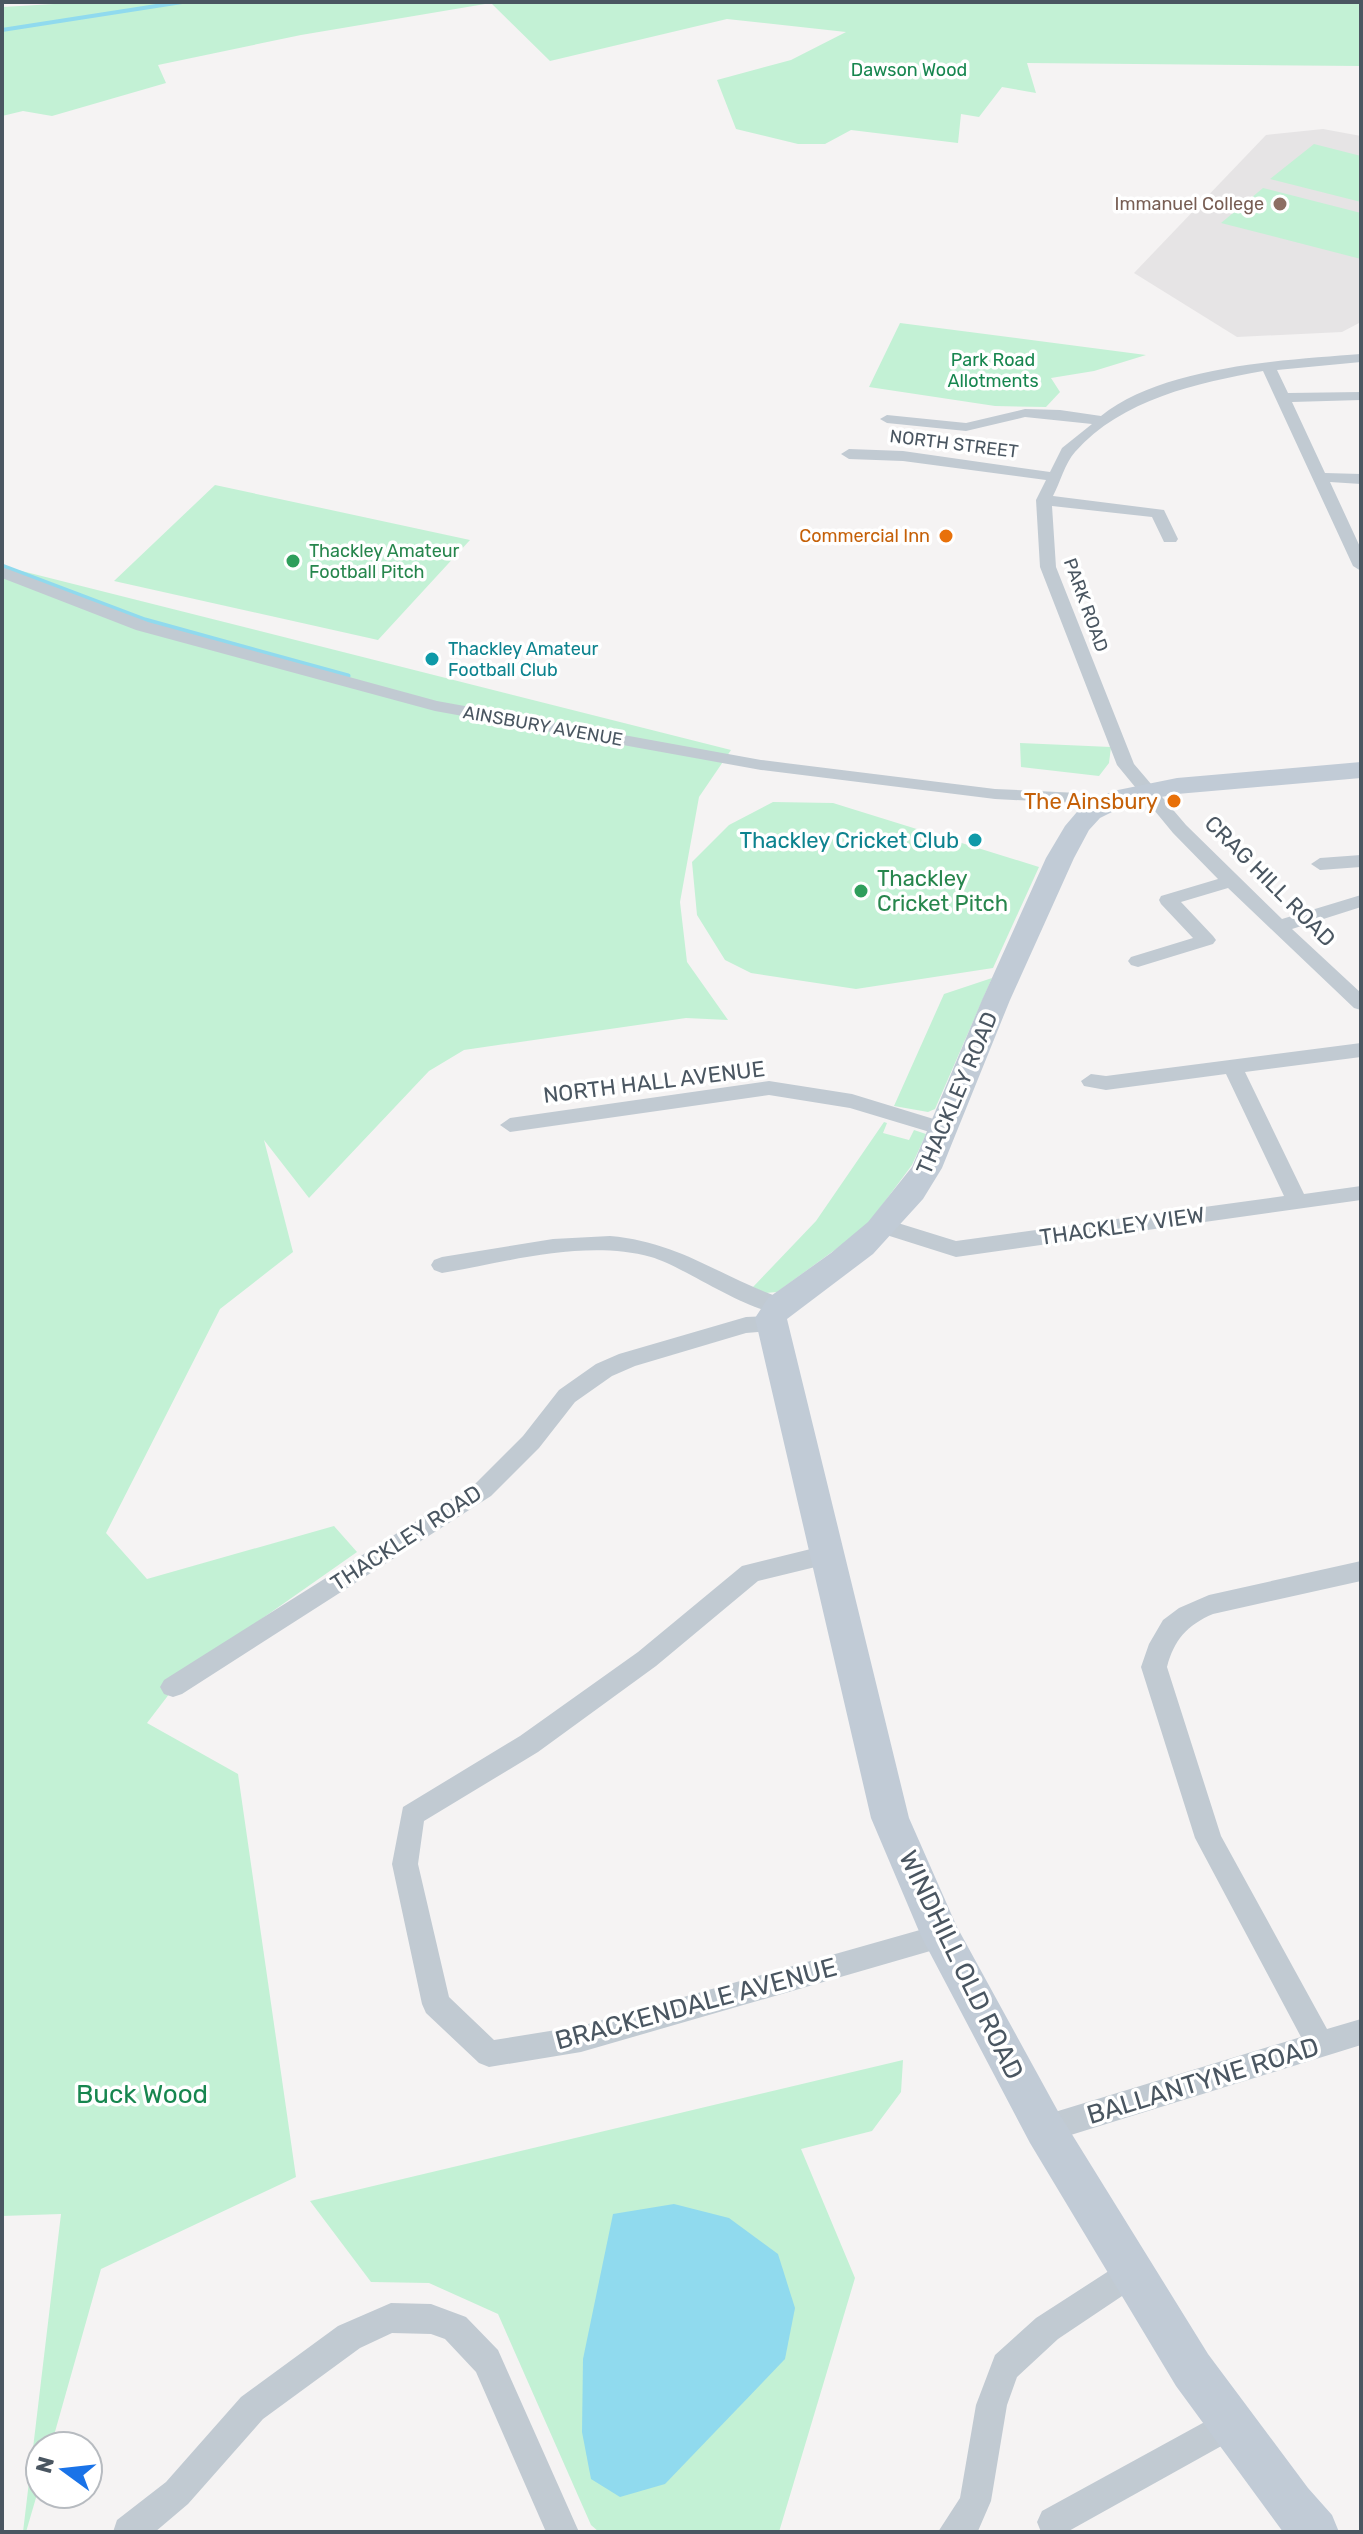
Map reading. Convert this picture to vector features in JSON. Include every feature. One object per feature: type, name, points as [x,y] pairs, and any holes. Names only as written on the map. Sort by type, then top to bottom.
[{"type":"street","name":"PARK ROAD","points":[[1146,791],[1126,765],[1048,567],[1044,500],[1067,451],[1119,409],[1190,380],[1268,366],[1361,358]]},
{"type":"street","points":[[1268,366],[1361,566]]},
{"type":"street","points":[[1283,398],[1361,396]]},
{"type":"street","points":[[887,419],[966,427],[1025,413],[1060,414],[1104,421]]},
{"type":"street","name":"NORTH STREET","points":[[849,454],[903,456],[1055,477]]},
{"type":"street","points":[[1320,477],[1361,479]]},
{"type":"street","points":[[1044,500],[1158,513],[1170,539]]},
{"type":"street","name":"AINSBURY AVENUE","points":[[2,572],[142,626],[435,706],[761,765],[995,794],[1078,798],[1100,806]]},
{"type":"street","name":"THACKLEY ROAD","points":[[173,1687],[483,1490],[531,1442],[567,1396],[604,1370],[627,1360],[775,1315],[872,1240],[914,1191],[1060,858],[1078,826],[1100,806],[1146,791],[1361,770]]},
{"type":"street","name":"CRAG HILL ROAD","points":[[1146,791],[1232,881],[1361,1004]]},
{"type":"street","points":[[1320,864],[1361,861]]},
{"type":"street","points":[[1138,961],[1206,940],[1168,900],[1232,881]]},
{"type":"street","points":[[1280,926],[1361,901]]},
{"type":"street","points":[[1091,1081],[1106,1083],[1361,1050]]},
{"type":"street","points":[[1233,1067],[1297,1202]]},
{"type":"street","name":"NORTH HALL AVENUE","points":[[510,1125],[769,1088],[852,1101],[943,1129]]},
{"type":"street","name":"THACKLEY VIEW","points":[[885,1227],[956,1249],[1361,1193]]},
{"type":"street","points":[[442,1265],[616,1243],[661,1252],[748,1297],[775,1315]]},
{"type":"street","name":"WINDHILL OLD ROAD","points":[[775,1315],[827,1555],[890,1818],[941,1936],[1045,2129],[1192,2370],[1291,2505],[1315,2532]]},
{"type":"street","name":"BRACKENDALE AVENUE","points":[[827,1555],[751,1573],[647,1659],[541,1735],[412,1815],[405,1864],[436,2004],[489,2054],[581,2039],[941,1936]]},
{"type":"street","points":[[1320,2044],[1208,1838],[1154,1667],[1172,1624],[1189,1613],[1209,1605],[1361,1571]]},
{"type":"street","name":"BALLANTYNE ROAD","points":[[1045,2129],[1361,2032]]},
{"type":"street","points":[[954,2532],[961,2528],[974,2504],[995,2393],[1005,2367],[1026,2346],[1132,2271]]},
{"type":"street","points":[[129,2532],[177,2493],[252,2408],[349,2337],[391,2318],[431,2319],[455,2328],[487,2361],[563,2532]]},
{"type":"street","points":[[1053,2522],[1232,2423]]},
{"type":"shaded area","name":"Immanuel College","points":[[1323,129],[1361,136],[1361,322],[1342,332],[1237,337],[1134,273],[1266,135]]},
{"type":"green space","name":"Dawson Wood","points":[[89,2],[1361,2],[1361,66],[1027,63],[1036,93],[1002,87],[979,117],[961,114],[958,143],[851,130],[825,144],[798,144],[736,129],[717,80],[791,60],[846,32],[727,19],[550,61],[491,3],[301,35],[158,65],[166,83],[52,116],[23,111],[2,116],[2,7]]},
{"type":"green space","points":[[1314,144],[1361,156],[1361,202],[1270,179]]},
{"type":"green space","points":[[1263,188],[1361,213],[1361,259],[1221,223]]},
{"type":"green space","name":"Park Road Allotments","points":[[900,323],[1146,355],[1094,371],[1051,378],[1060,392],[1046,407],[995,406],[869,387]]},
{"type":"green space","name":"Thackley Amateur Football Pitch","points":[[215,485],[470,540],[378,640],[114,581]]},
{"type":"green space","name":"Buck Wood","points":[[2,566],[731,750],[699,797],[680,902],[687,962],[728,1020],[686,1018],[464,1050],[429,1071],[309,1198],[264,1140],[293,1252],[220,1309],[106,1533],[147,1579],[334,1526],[357,1552],[186,1672],[147,1723],[238,1774],[296,2177],[101,2269],[56,2430],[35,2430],[61,2214],[2,2216]]},
{"type":"green space","points":[[1020,743],[1111,747],[1109,763],[1099,776],[1021,767]]},
{"type":"green space","name":"Thackley Cricket Pitch","points":[[773,802],[833,803],[1039,867],[993,968],[856,989],[751,973],[725,960],[697,915],[692,862],[729,825]]},
{"type":"green space","points":[[992,978],[935,1109],[928,1112],[894,1106],[944,994]]},
{"type":"green space","points":[[884,1122],[887,1123],[883,1133],[909,1140],[914,1130],[926,1134],[912,1165],[865,1228],[777,1292],[765,1293],[753,1287],[816,1221]]},
{"type":"green space","points":[[903,2060],[901,2092],[872,2131],[801,2149],[855,2278],[779,2532],[599,2532],[591,2525],[498,2314],[429,2283],[371,2282],[310,2201]]},
{"type":"green space","points":[[26,2510],[32,2510],[26,2532],[23,2532]]},
{"type":"water","points":[[674,2204],[729,2218],[778,2254],[795,2308],[785,2359],[665,2484],[620,2497],[591,2479],[582,2432],[583,2359],[613,2214]]},
{"type":"waterway","points":[[2,30],[182,2]]},
{"type":"waterway","points":[[2,566],[145,620],[348,676]]},
{"type":"place","name":"Immanuel College","points":[[1280,204]]},
{"type":"place","name":"Commercial Inn","points":[[946,536]]},
{"type":"place","name":"Thackley Amateur Football Pitch","points":[[293,561]]},
{"type":"place","name":"Thackley Amateur Football Club","points":[[432,659]]},
{"type":"place","name":"The Ainsbury","points":[[1174,801]]},
{"type":"place","name":"Thackley Cricket Club","points":[[975,840]]},
{"type":"place","name":"Thackley Cricket Pitch","points":[[861,891]]}]
